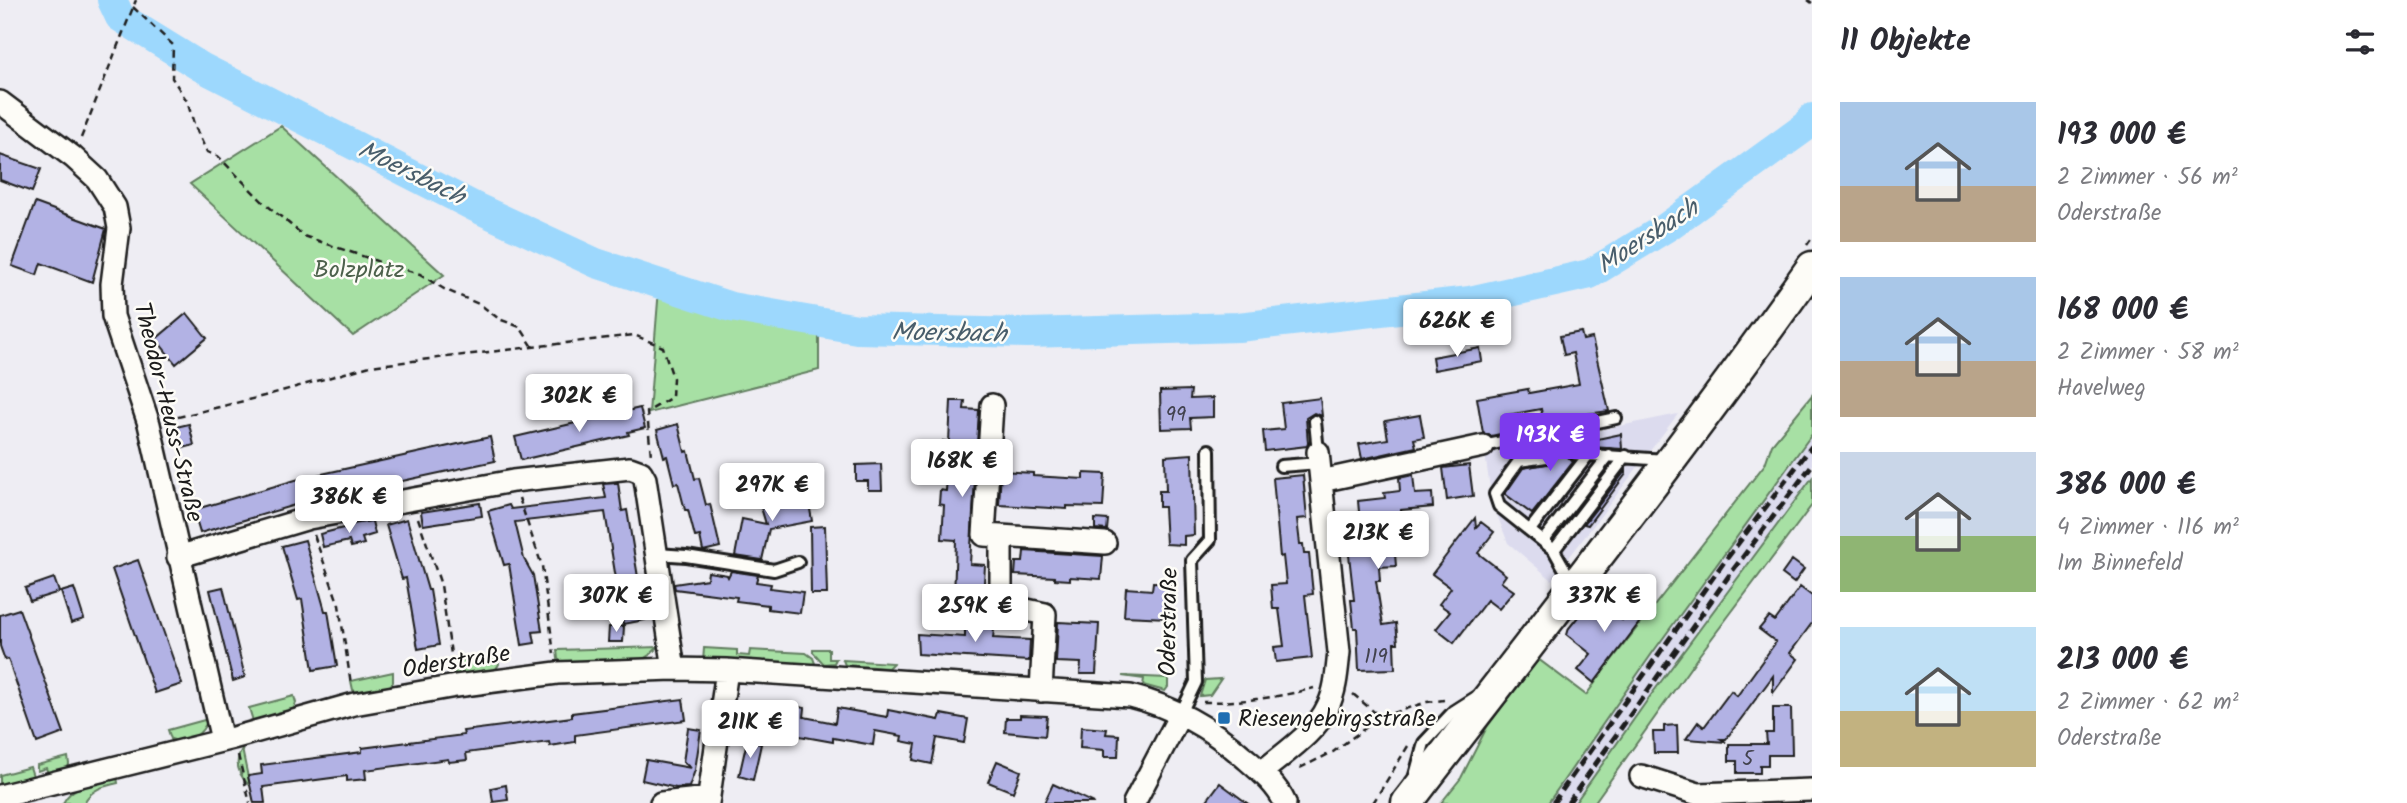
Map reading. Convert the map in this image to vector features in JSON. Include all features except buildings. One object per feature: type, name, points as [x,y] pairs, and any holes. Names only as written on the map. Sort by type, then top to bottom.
[{"type":"main road","points":[[1734,379],[1812,267]]},
{"type":"main road","points":[[1408,802],[1505,680],[1734,379],[1812,283]]},
{"type":"street","name":"Theodor-Heuss-Straße","points":[[0,102],[73,157],[97,179],[115,207],[119,228],[113,284],[113,316],[149,424],[178,557],[228,739]]},
{"type":"street","points":[[992,405],[984,535],[1105,543]]},
{"type":"street","points":[[1265,776],[1319,723],[1329,705],[1334,685],[1339,652],[1320,465],[1483,446]]},
{"type":"street","points":[[178,557],[309,518],[513,481],[630,468],[641,471],[645,479],[674,669]]},
{"type":"street","points":[[1001,536],[1001,594],[1013,607],[1045,614],[1041,691]]},
{"type":"street","name":"Oderstraße","points":[[0,796],[50,793],[354,704],[456,686],[557,673],[674,669],[727,670],[1130,696],[1155,702],[1181,713],[1214,732],[1265,776],[1284,802]]},
{"type":"street","points":[[661,803],[708,800],[727,670]]},
{"type":"street","points":[[1134,803],[1181,713]]},
{"type":"street","points":[[1811,803],[1812,775]]},
{"type":"street","points":[[1641,776],[1698,794],[1811,790]]},
{"type":"lane","points":[[1483,446],[1616,418]]},
{"type":"lane","points":[[1281,466],[1320,465],[1315,421]]},
{"type":"lane","name":"Oderstraße","points":[[1181,713],[1196,682],[1192,560],[1210,540],[1209,450]]},
{"type":"lane","points":[[1575,454],[1672,461]]},
{"type":"lane","points":[[1530,530],[1589,454]]},
{"type":"lane","points":[[1543,541],[1609,455]]},
{"type":"lane","points":[[1554,550],[1626,456]]},
{"type":"lane","points":[[1546,457],[1519,461],[1495,494],[1499,506],[1554,550],[1575,587]]},
{"type":"lane","points":[[657,554],[774,570],[798,562]]},
{"type":"path","points":[[73,157],[136,0]]},
{"type":"path","points":[[1808,0],[1812,3]]},
{"type":"path","points":[[133,7],[173,45],[172,78],[187,101],[207,152],[219,157],[262,201],[304,236],[420,274],[444,289],[481,305],[499,319],[520,327],[533,346]]},
{"type":"path","points":[[149,424],[264,396],[370,366],[634,335],[663,347],[673,378],[672,397],[647,412],[651,457],[641,471]]},
{"type":"path","points":[[513,481],[542,566],[557,673]]},
{"type":"path","points":[[411,499],[441,585],[456,686]]},
{"type":"path","points":[[309,518],[339,605],[354,704]]},
{"type":"path","points":[[1181,713],[1196,702],[1276,698],[1334,685],[1345,688],[1380,716]]},
{"type":"path","points":[[1265,776],[1304,766],[1333,752],[1380,716],[1427,702],[1450,699]]},
{"type":"path","points":[[228,739],[250,803]]},
{"type":"shaded area","points":[[1678,414],[1552,580],[1508,543],[1492,502],[1485,454]]},
{"type":"shaded area","points":[[1812,434],[1812,478],[1651,695],[1575,803],[1548,803],[1653,652]]},
{"type":"green space","name":"Bolzplatz","points":[[281,126],[444,275],[353,336],[190,184]]},
{"type":"green space","points":[[660,276],[777,313],[819,323],[819,370],[649,413]]},
{"type":"green space","points":[[1812,395],[1812,434],[1653,652],[1548,803],[1441,803],[1461,778],[1487,727],[1538,659],[1586,695],[1765,464],[1772,444]]},
{"type":"green space","points":[[1812,478],[1812,505],[1700,654],[1594,803],[1575,803],[1651,695]]},
{"type":"green space","points":[[658,647],[641,660],[562,663],[558,659],[557,650]]},
{"type":"green space","points":[[704,648],[737,650],[737,655],[749,656],[750,650],[806,653],[813,658],[817,669],[703,662]]},
{"type":"green space","points":[[813,649],[829,649],[829,659],[836,659],[834,663],[824,664]]},
{"type":"green space","points":[[498,655],[499,664],[496,669],[458,675],[452,671],[450,662]]},
{"type":"green space","points":[[843,660],[893,663],[888,668],[845,665]]},
{"type":"green space","points":[[393,672],[390,686],[360,693],[353,690],[351,681]]},
{"type":"green space","points":[[1122,676],[1168,678],[1168,687],[1165,691],[1143,685],[1144,679]]},
{"type":"green space","points":[[1221,679],[1210,695],[1200,696],[1205,680]]},
{"type":"green space","points":[[294,696],[296,703],[293,710],[253,721],[249,708]]},
{"type":"green space","points":[[208,719],[194,738],[183,741],[171,739],[168,730]]},
{"type":"green space","points":[[242,749],[249,782],[248,784],[238,767]]},
{"type":"green space","points":[[68,757],[67,772],[49,776],[46,768],[37,771],[37,765]]},
{"type":"green space","points":[[30,767],[33,776],[19,780],[19,785],[0,790],[0,775]]},
{"type":"green space","points":[[117,777],[118,783],[94,791],[84,803],[63,803],[67,796],[79,787]]},
{"type":"waterway","name":"Moersbach","points":[[112,0],[120,17],[201,67],[475,207],[596,263],[731,307],[857,329],[1028,333],[1238,327],[1470,301],[1590,274],[1667,227],[1808,125],[1812,118]]},
{"type":"railway","points":[[1553,803],[1724,562],[1812,446]]},
{"type":"railway","points":[[1568,803],[1733,570],[1812,465]]},
{"type":"place","name":"Riesengebirgsstraße","points":[[1224,718]]}]
